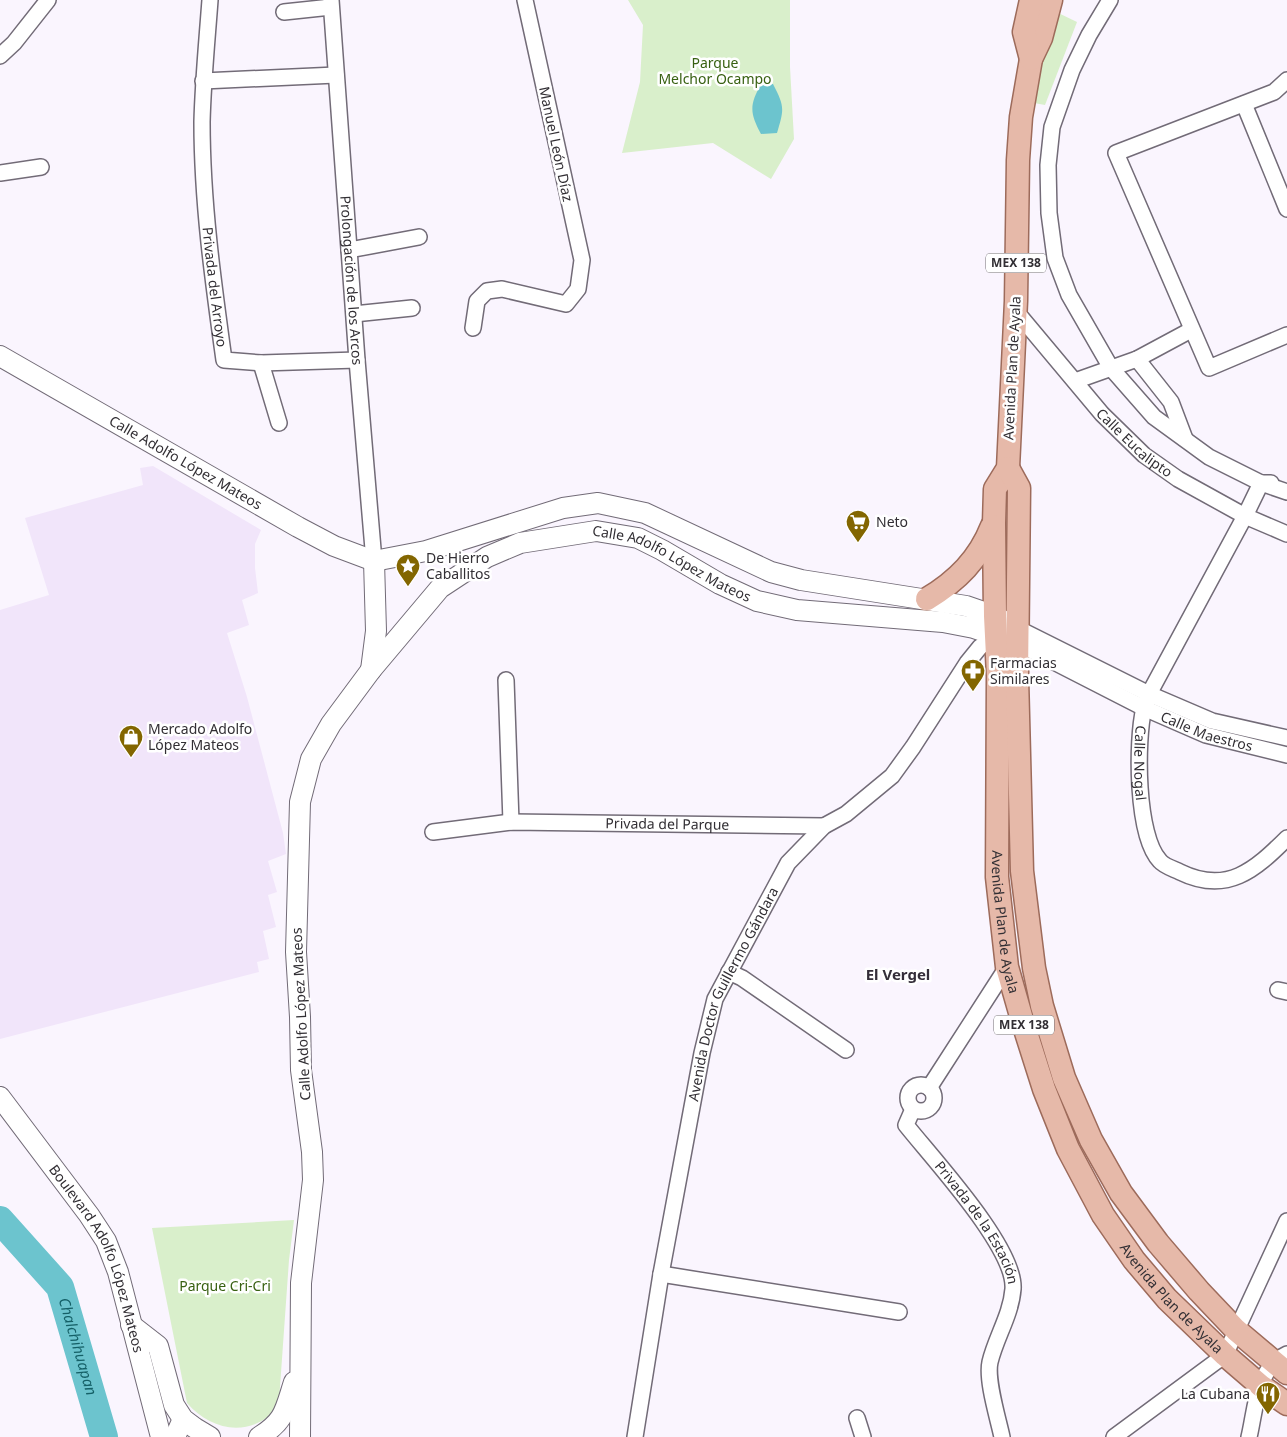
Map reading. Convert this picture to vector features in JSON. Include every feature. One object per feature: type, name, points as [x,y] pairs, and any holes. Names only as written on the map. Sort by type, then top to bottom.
[{"type":"main road","name":"Avenida Plan de Ayala","points":[[1031,0],[1024,32],[1031,59]]},
{"type":"main road","name":"Avenida Plan de Ayala","points":[[1051,0],[1041,38],[1031,59],[1021,117],[1008,468],[995,489],[995,626],[998,676],[997,877],[1007,967],[1044,1089],[1068,1149],[1103,1215],[1134,1260],[1167,1299],[1225,1355],[1261,1386],[1287,1404]]},
{"type":"main road","name":"Calle Adolfo López Mateos","points":[[0,356],[298,527],[334,546],[374,561],[426,551],[563,508],[598,503],[645,513],[771,572],[801,580],[966,606],[995,626],[1017,636]]},
{"type":"main road","name":"Avenida Plan de Ayala","points":[[1008,468],[1020,488],[1017,636],[1022,871],[1034,968],[1042,1006],[1064,1078],[1091,1140],[1121,1193],[1158,1243],[1199,1291],[1236,1330],[1282,1364]]},
{"type":"main road","points":[[927,599],[955,580],[967,568],[982,547],[994,523]]},
{"type":"main road","name":"Calle Adolfo López Mateos","points":[[300,1437],[301,1283],[313,1180],[312,1152],[301,1070],[296,952],[300,802],[311,759],[331,724],[371,670],[440,588],[486,557],[520,543],[596,531],[638,538],[720,584],[757,601],[798,610],[995,626]]},
{"type":"main road","name":"Calle Adolfo López Mateos","points":[[371,670],[376,631],[374,561]]},
{"type":"main road","name":"Boulevard Adolfo López Mateos","points":[[0,1097],[89,1214],[106,1241],[118,1272],[161,1437]]},
{"type":"main road","points":[[131,1326],[158,1346],[174,1405],[183,1418],[210,1437]]},
{"type":"main road","points":[[259,1437],[274,1428],[284,1414],[300,1361]]},
{"type":"main road","points":[[175,1437],[183,1418]]},
{"type":"street","points":[[0,56],[14,43],[48,0]]},
{"type":"street","name":"Privada del Arroyo","points":[[210,0],[203,81],[202,123],[208,245],[224,360],[261,363],[357,360]]},
{"type":"street","name":"Manuel León Díaz","points":[[474,328],[477,301],[486,291],[502,289],[566,304],[578,289],[582,260],[525,0]]},
{"type":"street","points":[[1110,0],[1072,70],[1052,127],[1048,165],[1049,213],[1055,258],[1069,295],[1111,368],[1154,417],[1209,457],[1261,483],[1287,492]]},
{"type":"street","points":[[284,12],[331,4]]},
{"type":"street","name":"Prolongación de los Arcos","points":[[331,4],[374,561]]},
{"type":"street","points":[[203,81],[336,75]]},
{"type":"street","points":[[1287,80],[1274,92],[1116,153],[1209,368],[1287,335]]},
{"type":"street","points":[[1244,104],[1287,209]]},
{"type":"street","points":[[0,173],[41,167]]},
{"type":"street","points":[[349,250],[419,237]]},
{"type":"street","points":[[354,314],[412,308]]},
{"type":"street","name":"Calle Eucalipto","points":[[1015,310],[1102,414],[1144,454],[1178,478],[1245,516],[1287,534]]},
{"type":"street","points":[[1075,381],[1137,360],[1191,330]]},
{"type":"street","points":[[1137,360],[1171,402],[1184,439]]},
{"type":"street","points":[[261,363],[279,423]]},
{"type":"street","points":[[1261,483],[1287,482]]},
{"type":"street","name":"Calle Nogal","points":[[1261,483],[1146,701],[1139,751],[1141,808],[1149,841],[1160,862],[1186,875],[1208,881],[1237,878],[1265,860],[1287,838]]},
{"type":"street","name":"Avenida Doctor Guillermo Gándara","points":[[635,1437],[661,1274],[702,1053],[715,998],[788,863],[824,826],[846,814],[892,776],[967,663],[995,626]]},
{"type":"street","name":"Calle Maestros","points":[[1017,636],[1146,701],[1206,735],[1287,755]]},
{"type":"street","points":[[506,680],[511,822]]},
{"type":"street","name":"Calle Maestros","points":[[1146,701],[1212,721],[1287,738]]},
{"type":"street","name":"Privada del Parque","points":[[432,832],[511,822],[824,826]]},
{"type":"street","name":"Privada de la Estación","points":[[1002,1437],[989,1376],[990,1362],[1011,1304],[1013,1287],[1006,1259],[988,1228],[906,1125],[913,1109],[908,1102],[908,1094],[913,1087],[921,1085],[929,1088],[1007,967]]},
{"type":"street","points":[[729,972],[742,978],[846,1050]]},
{"type":"street","points":[[1114,1437],[1225,1355],[1287,1222]]},
{"type":"street","points":[[661,1274],[899,1312]]},
{"type":"street","points":[[1249,1437],[1266,1371],[1282,1364]]},
{"type":"street","points":[[857,1418],[863,1437]]},
{"type":"shaded area","name":"Mercado Adolfo López Mateos","points":[[153,466],[261,530],[255,544],[258,593],[242,600],[249,625],[227,633],[247,697],[283,833],[286,854],[268,861],[277,892],[268,895],[276,927],[263,931],[269,959],[257,962],[259,972],[0,1039],[0,610],[49,595],[25,518],[143,485],[140,468]]},
{"type":"green space","name":"Parque Melchor Ocampo","points":[[628,0],[790,0],[790,67],[794,139],[771,179],[713,143],[622,153],[640,82],[643,25]]},
{"type":"green space","points":[[1050,9],[1077,22],[1045,105],[1034,103]]},
{"type":"green space","name":"Parque Cri-Cri","points":[[294,1220],[289,1260],[279,1401],[268,1417],[246,1427],[236,1428],[214,1423],[195,1411],[187,1403],[152,1228]]},
{"type":"water","points":[[761,84],[773,84],[780,98],[782,113],[777,133],[761,134],[753,115],[754,98]]},
{"type":"waterway","name":"Chalchihuapan","points":[[0,1220],[60,1287],[104,1437]]},
{"type":"place","name":"Neto","points":[[858,543]]},
{"type":"place","name":"De Hierro Caballitos","points":[[408,587]]},
{"type":"place","name":"Farmacias Similares","points":[[973,692]]},
{"type":"place","name":"Mercado Adolfo López Mateos","points":[[131,758]]},
{"type":"place","name":"La Cubana","points":[[1268,1415]]},
{"type":"district","name":"El Vergel","points":[[898,975]]}]
